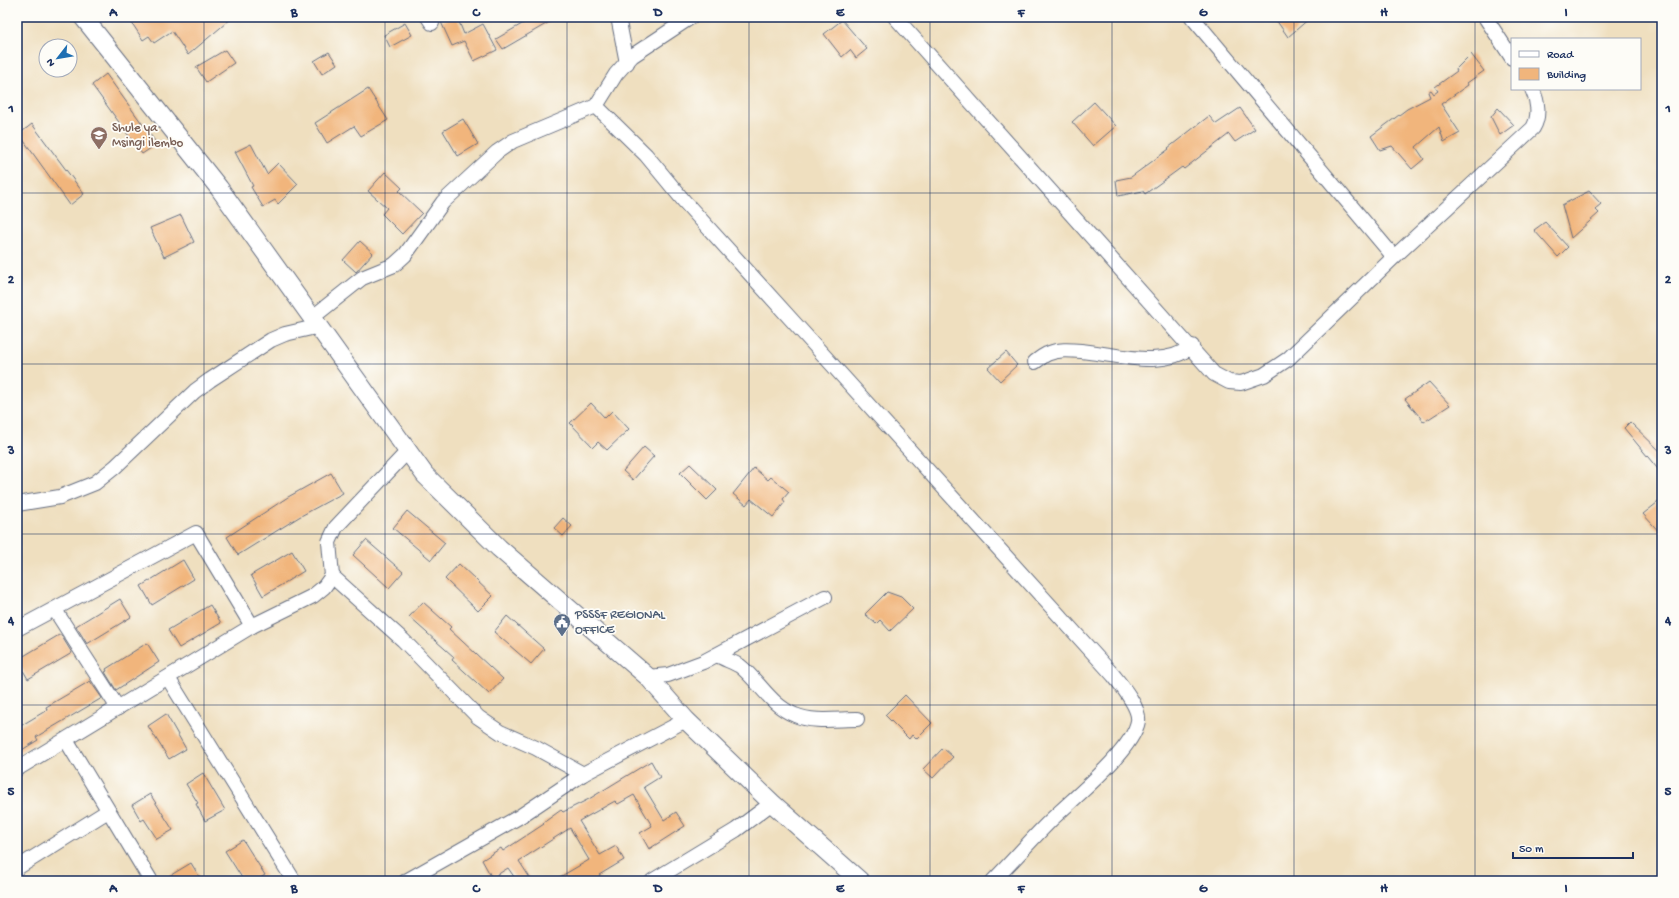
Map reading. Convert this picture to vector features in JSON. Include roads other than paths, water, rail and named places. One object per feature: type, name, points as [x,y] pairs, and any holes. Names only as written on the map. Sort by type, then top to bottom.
[{"type":"street","points":[[83,17],[219,188],[317,322],[407,452],[425,475],[499,548],[648,677],[686,720],[772,803],[860,881]]},
{"type":"street","points":[[618,17],[627,63]]},
{"type":"street","points":[[17,504],[60,497],[95,482],[115,467],[195,391],[210,380],[271,340],[317,322],[362,278],[394,265],[409,249],[443,202],[497,152],[512,141],[596,106],[616,74],[627,63],[650,44],[691,17]]},
{"type":"street","points":[[895,17],[1192,346],[1214,374],[1229,382],[1241,383],[1251,381],[1264,375],[1288,359],[1394,257],[1533,128],[1537,121],[1538,112],[1532,90]]},
{"type":"street","points":[[1192,17],[1394,257]]},
{"type":"street","points":[[1485,17],[1511,56]]},
{"type":"street","points":[[596,106],[646,155],[689,206],[1114,676],[1130,698],[1138,720],[1132,736],[1118,754],[1048,823],[994,881]]},
{"type":"street","points":[[1035,362],[1048,354],[1070,350],[1147,358],[1172,357],[1183,354],[1192,346]]},
{"type":"street","points":[[17,769],[252,626],[313,596],[324,587],[332,576],[329,542],[336,527],[407,452]]},
{"type":"street","points":[[17,629],[55,610],[196,533],[252,626]]},
{"type":"street","points":[[332,576],[403,640],[478,717],[500,732],[536,748],[583,774]]},
{"type":"street","points":[[648,677],[668,675],[684,670],[718,655],[825,597]]},
{"type":"street","points":[[55,610],[118,708]]},
{"type":"street","points":[[718,655],[739,666],[771,698],[786,711],[795,716],[817,719],[857,719]]},
{"type":"street","points":[[168,678],[289,879]]},
{"type":"street","points":[[406,881],[519,817],[583,774],[686,720]]},
{"type":"street","points":[[66,740],[151,881]]},
{"type":"street","points":[[652,881],[736,830],[772,803]]},
{"type":"street","points":[[17,868],[108,811]]},
{"type":"place","name":"Shule ya Msingi ilembo","points":[[99,150]]},
{"type":"place","name":"PSSSF REGIONAL OFFICE","points":[[562,637]]}]
